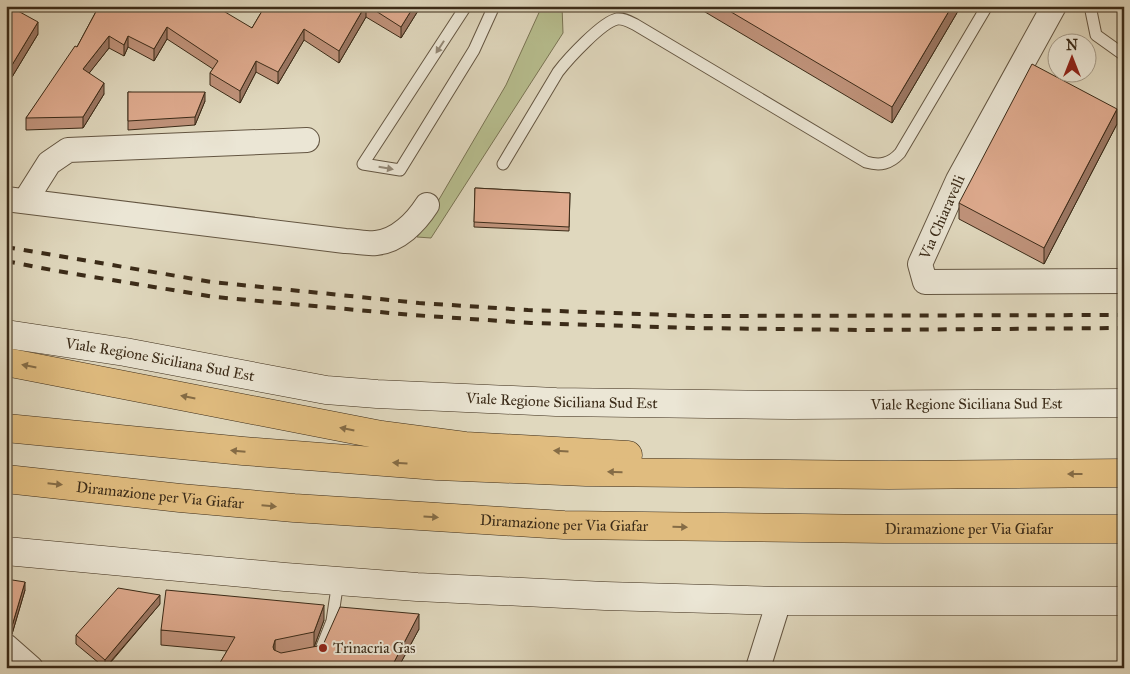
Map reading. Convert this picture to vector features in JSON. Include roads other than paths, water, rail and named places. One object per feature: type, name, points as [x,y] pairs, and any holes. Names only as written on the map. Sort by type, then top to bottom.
[{"type":"highway","points":[[6,362],[381,435],[446,444],[721,460],[889,475]]},
{"type":"highway","points":[[6,428],[243,451],[437,466],[586,472],[889,475],[1124,474]]},
{"type":"highway","name":"Diramazione per Via Giafar","points":[[6,479],[294,508],[564,526],[1124,529]]},
{"type":"street","name":"Via Chiaravelli","points":[[1054,6],[958,180],[920,264],[925,282],[1121,281]]},
{"type":"street","points":[[16,200],[49,163],[68,150],[307,140]]},
{"type":"street","points":[[16,200],[344,241],[377,243],[392,238],[406,229],[418,219],[427,204]]},
{"type":"street","name":"Viale Regione Siciliana Sud Est","points":[[6,334],[125,352],[326,390],[377,394],[556,402],[790,405],[1124,403]]},
{"type":"street","points":[[6,552],[338,581],[586,595],[779,601],[1124,601]]},
{"type":"street","points":[[758,668],[779,601]]},
{"type":"street","points":[[6,646],[31,668]]},
{"type":"lane","points":[[466,6],[363,164],[400,170],[474,50],[494,6]]},
{"type":"lane","points":[[503,164],[558,72],[603,26],[615,19],[622,19],[636,26],[866,162],[874,164],[888,162],[900,153],[987,6]]},
{"type":"lane","points":[[1090,6],[1096,34],[1124,55]]},
{"type":"lane","points":[[299,657],[319,654],[332,621],[338,581]]},
{"type":"railway","points":[[6,247],[212,282],[419,303],[528,310],[698,316],[1124,315]]},
{"type":"railway","points":[[6,261],[215,297],[412,315],[531,323],[693,328],[863,330],[1124,328]]},
{"type":"place","name":"Trinacria Gas","points":[[323,648]]}]
